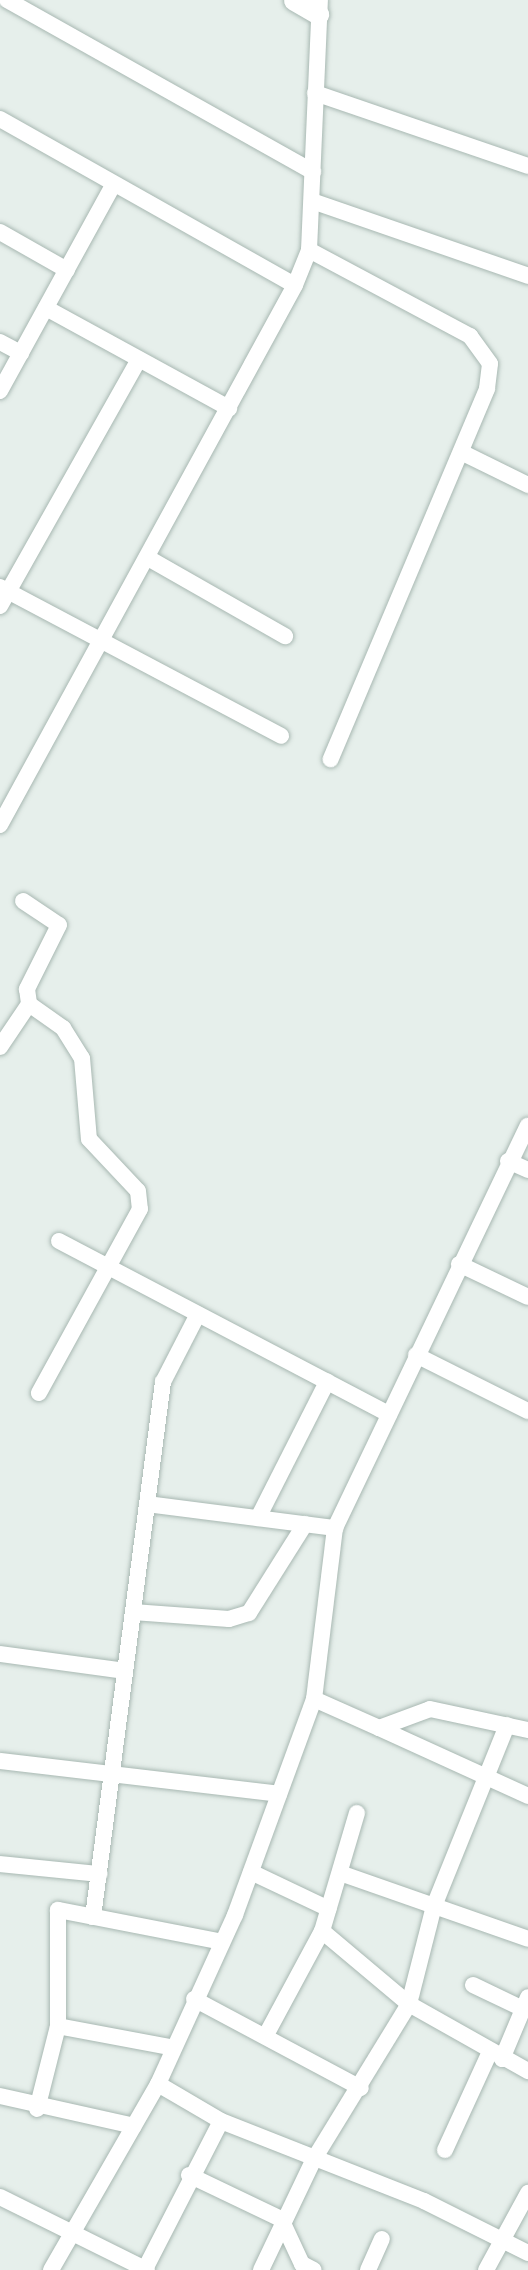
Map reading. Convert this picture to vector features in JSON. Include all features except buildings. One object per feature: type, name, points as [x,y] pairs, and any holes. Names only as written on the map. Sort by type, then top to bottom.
[{"type":"street","points":[[7,0],[313,172]]},
{"type":"street","points":[[0,825],[229,408],[295,285],[309,250],[319,7],[294,0]]},
{"type":"street","points":[[315,93],[528,166]]},
{"type":"street","points":[[0,120],[295,285]]},
{"type":"street","points":[[0,391],[114,184]]},
{"type":"street","points":[[312,201],[528,276]]},
{"type":"street","points":[[0,232],[67,270]]},
{"type":"street","points":[[309,250],[470,336],[485,352],[487,389],[331,759]]},
{"type":"street","points":[[46,308],[229,408]]},
{"type":"street","points":[[0,341],[21,353]]},
{"type":"street","points":[[0,607],[4,589],[139,359]]},
{"type":"street","points":[[461,452],[528,485]]},
{"type":"street","points":[[148,558],[285,636]]},
{"type":"street","points":[[4,589],[281,736]]},
{"type":"street","points":[[0,1047],[29,1004],[27,989],[59,925],[23,901]]},
{"type":"street","points":[[29,1004],[63,1028],[82,1058],[89,1139],[138,1191],[140,1209],[105,1265],[39,1393]]},
{"type":"street","points":[[51,2270],[158,2084],[169,2047],[222,1942],[251,1872],[314,1699],[335,1528],[459,1264],[528,1126]]},
{"type":"street","points":[[509,1161],[528,1170]]},
{"type":"street","points":[[59,1241],[389,1414]]},
{"type":"street","points":[[459,1264],[528,1297]]},
{"type":"street","points":[[93,1917],[163,1382],[198,1314]]},
{"type":"street","points":[[416,1355],[528,1411]]},
{"type":"street","points":[[258,1518],[327,1382]]},
{"type":"street","points":[[147,1504],[335,1528]]},
{"type":"street","points":[[133,1612],[229,1619],[249,1612],[305,1524]]},
{"type":"street","points":[[0,1654],[125,1671]]},
{"type":"street","points":[[314,1699],[488,1774],[528,1796]]},
{"type":"street","points":[[379,1728],[429,1709],[528,1730]]},
{"type":"street","points":[[261,2270],[281,2219],[314,2159],[361,2088],[409,2004],[434,1906],[508,1725]]},
{"type":"street","points":[[0,1761],[279,1794]]},
{"type":"street","points":[[266,2035],[322,1931],[357,1813]]},
{"type":"street","points":[[0,1864],[99,1874]]},
{"type":"street","points":[[251,1872],[329,1909]]},
{"type":"street","points":[[340,1873],[528,1939]]},
{"type":"street","points":[[37,2109],[58,2026],[58,1910],[222,1942]]},
{"type":"street","points":[[322,1931],[409,2004],[496,2057],[528,2071]]},
{"type":"street","points":[[445,2150],[525,2003],[473,1985]]},
{"type":"street","points":[[194,1999],[361,2088]]},
{"type":"street","points":[[58,2026],[169,2047]]},
{"type":"street","points":[[158,2084],[221,2121],[424,2201],[528,2253]]},
{"type":"street","points":[[0,2096],[37,2109],[134,2126]]},
{"type":"street","points":[[0,2197],[140,2268],[221,2121]]},
{"type":"street","points":[[189,2175],[281,2219],[302,2264],[314,2270]]},
{"type":"street","points":[[486,2270],[528,2193]]},
{"type":"street","points":[[368,2270],[382,2239]]}]
